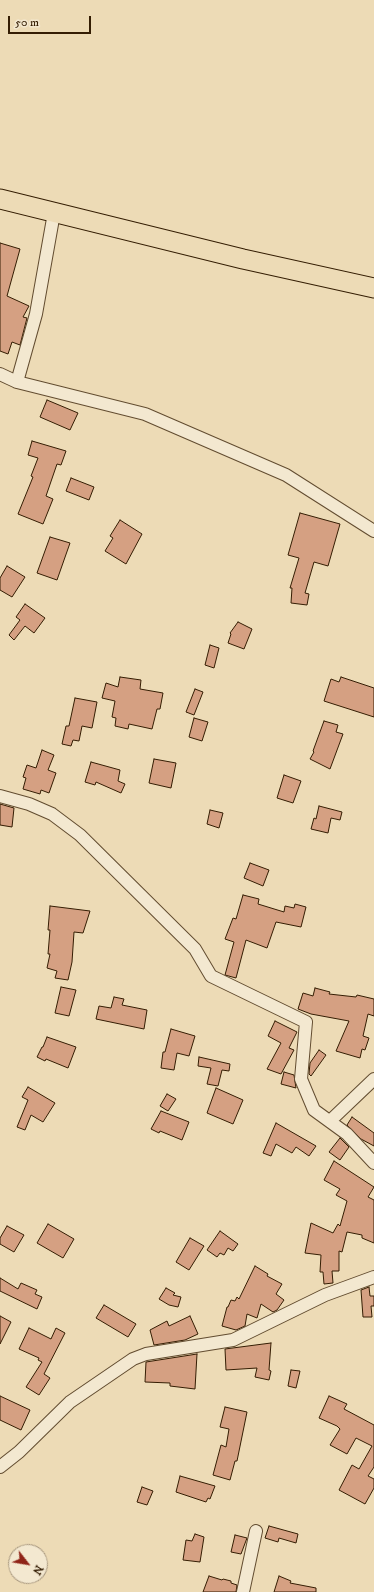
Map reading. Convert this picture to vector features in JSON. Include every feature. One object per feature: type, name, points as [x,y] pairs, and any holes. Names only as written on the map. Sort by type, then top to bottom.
[{"type":"main road","points":[[0,199],[244,259],[374,288]]},
{"type":"street","points":[[17,382],[36,314],[54,213]]},
{"type":"street","points":[[0,374],[17,382],[145,414],[286,475],[374,531]]},
{"type":"street","points":[[0,796],[29,804],[52,814],[80,835],[195,949],[211,976],[306,1022],[301,1079],[314,1110],[348,1134],[374,1164]]},
{"type":"street","points":[[330,1121],[374,1079]]},
{"type":"street","points":[[0,1467],[19,1452],[70,1402],[133,1359],[146,1354],[233,1340],[325,1295],[374,1277]]},
{"type":"street","points":[[243,1592],[256,1532]]},
{"type":"building","points":[[0,243],[20,249],[7,296],[29,306],[23,317],[27,318],[20,345],[12,342],[8,354],[0,351]]},
{"type":"building","points":[[47,400],[78,413],[70,430],[40,417]]},
{"type":"building","points":[[32,441],[66,451],[61,465],[57,464],[46,496],[53,499],[43,524],[18,514],[33,477],[31,476],[38,458],[28,455]]},
{"type":"building","points":[[71,478],[94,487],[89,500],[66,491]]},
{"type":"building","points":[[300,513],[340,524],[328,566],[314,562],[305,593],[309,594],[307,605],[291,603],[292,588],[290,588],[299,558],[288,555]]},
{"type":"building","points":[[120,520],[142,534],[126,564],[105,551],[113,538],[110,536]]},
{"type":"building","points":[[50,537],[70,543],[57,580],[37,573]]},
{"type":"building","points":[[7,566],[25,577],[12,597],[0,590],[0,578]]},
{"type":"building","points":[[25,604],[45,618],[34,633],[25,626],[14,640],[9,635],[20,620],[16,617]]},
{"type":"building","points":[[238,622],[252,629],[244,649],[228,643],[230,633]]},
{"type":"building","points":[[210,645],[219,648],[214,668],[205,665]]},
{"type":"building","points":[[120,677],[141,680],[140,689],[163,693],[160,709],[157,709],[152,729],[129,724],[128,729],[115,726],[116,718],[112,717],[115,701],[102,698],[106,683],[118,687]]},
{"type":"building","points":[[341,677],[374,688],[374,717],[324,701],[331,679],[339,682]]},
{"type":"building","points":[[195,689],[203,692],[194,715],[186,712]]},
{"type":"building","points":[[75,698],[97,702],[92,728],[82,726],[79,741],[73,740],[71,746],[62,744],[66,726],[69,726]]},
{"type":"building","points":[[194,718],[208,722],[202,741],[189,737]]},
{"type":"building","points":[[324,721],[338,725],[336,732],[343,734],[330,769],[310,759],[314,752],[313,751]]},
{"type":"building","points":[[42,750],[54,755],[48,770],[56,773],[49,793],[41,790],[40,794],[23,789],[26,778],[23,777],[27,765],[36,768]]},
{"type":"building","points":[[154,759],[176,763],[171,788],[149,783]]},
{"type":"building","points":[[91,762],[120,770],[118,781],[125,784],[121,793],[96,782],[95,785],[85,782]]},
{"type":"building","points":[[284,775],[301,781],[293,803],[277,798]]},
{"type":"building","points":[[0,804],[14,808],[12,827],[0,825]]},
{"type":"building","points":[[319,806],[342,812],[340,820],[331,818],[328,833],[311,829],[314,818],[316,819]]},
{"type":"building","points":[[210,810],[223,813],[219,828],[207,824]]},
{"type":"building","points":[[250,863],[269,870],[263,886],[244,878]]},
{"type":"building","points":[[243,895],[259,899],[258,904],[284,912],[285,906],[294,908],[295,904],[306,907],[301,927],[276,922],[267,948],[246,940],[236,978],[225,975],[234,942],[225,939],[233,918],[236,919]]},
{"type":"building","points":[[50,906],[90,911],[83,933],[74,932],[72,962],[68,980],[55,978],[57,971],[47,968],[50,954],[48,954],[50,930],[48,930]]},
{"type":"building","points":[[61,987],[76,990],[69,1016],[55,1013]]},
{"type":"building","points":[[315,988],[330,992],[329,994],[356,997],[357,995],[374,999],[374,1016],[368,1014],[363,1036],[369,1038],[365,1050],[362,1049],[360,1058],[336,1051],[349,1021],[311,1014],[298,1009],[303,993],[313,996]]},
{"type":"building","points":[[114,997],[124,999],[122,1005],[147,1010],[144,1029],[96,1019],[99,1006],[111,1008]]},
{"type":"building","points":[[275,1021],[297,1032],[289,1048],[294,1050],[281,1074],[267,1069],[281,1043],[268,1036]]},
{"type":"building","points":[[171,1029],[195,1036],[189,1056],[177,1053],[174,1070],[161,1068],[163,1052],[165,1052]]},
{"type":"building","points":[[47,1037],[76,1047],[68,1068],[37,1057]]},
{"type":"building","points":[[319,1050],[326,1055],[311,1076],[309,1074],[310,1063]]},
{"type":"building","points":[[199,1057],[230,1064],[229,1071],[222,1070],[218,1086],[207,1084],[211,1068],[198,1066]]},
{"type":"building","points":[[284,1072],[294,1075],[296,1088],[281,1084]]},
{"type":"building","points":[[28,1087],[55,1103],[43,1122],[31,1115],[25,1130],[17,1127],[28,1100],[22,1097]]},
{"type":"building","points":[[216,1088],[243,1100],[233,1124],[207,1113]]},
{"type":"building","points":[[167,1094],[176,1099],[168,1111],[160,1106]]},
{"type":"building","points":[[161,1111],[189,1122],[182,1140],[151,1129]]},
{"type":"building","points":[[352,1117],[374,1133],[374,1146],[361,1139],[347,1125]]},
{"type":"building","points":[[276,1123],[316,1146],[309,1156],[296,1147],[292,1153],[276,1144],[271,1156],[263,1153]]},
{"type":"building","points":[[340,1138],[349,1147],[340,1160],[329,1152]]},
{"type":"building","points":[[334,1161],[374,1187],[368,1197],[374,1200],[374,1243],[362,1238],[362,1235],[347,1232],[342,1252],[339,1251],[339,1271],[332,1271],[333,1283],[324,1284],[323,1272],[320,1272],[321,1255],[305,1253],[311,1223],[333,1233],[338,1224],[340,1226],[347,1201],[336,1195],[340,1189],[324,1180]]},
{"type":"building","points":[[48,1224],[74,1239],[63,1258],[37,1243]]},
{"type":"building","points":[[7,1226],[24,1235],[14,1252],[0,1244],[0,1238]]},
{"type":"building","points":[[220,1231],[238,1244],[233,1251],[228,1248],[224,1255],[220,1253],[217,1257],[207,1250]]},
{"type":"building","points":[[190,1238],[204,1246],[189,1270],[176,1262]]},
{"type":"building","points":[[255,1266],[268,1274],[267,1276],[282,1284],[276,1294],[284,1300],[277,1310],[273,1312],[261,1304],[257,1318],[247,1314],[245,1326],[236,1330],[222,1326],[227,1307],[231,1300],[235,1301],[237,1297],[239,1299]]},
{"type":"building","points":[[0,1278],[18,1289],[21,1283],[37,1290],[35,1294],[42,1297],[37,1309],[0,1291]]},
{"type":"building","points":[[369,1287],[370,1296],[374,1296],[374,1306],[371,1306],[372,1317],[363,1317],[361,1290]]},
{"type":"building","points":[[166,1288],[175,1293],[173,1295],[181,1297],[178,1307],[169,1305],[159,1299]]},
{"type":"building","points":[[104,1305],[136,1324],[128,1337],[96,1318]]},
{"type":"building","points":[[0,1316],[11,1322],[0,1344]]},
{"type":"building","points":[[190,1316],[198,1334],[185,1340],[154,1345],[150,1330],[167,1321],[169,1326]]},
{"type":"building","points":[[29,1328],[51,1339],[56,1328],[65,1333],[44,1374],[50,1378],[39,1395],[26,1387],[42,1362],[38,1360],[39,1358],[19,1349]]},
{"type":"building","points":[[271,1343],[269,1370],[271,1371],[269,1380],[255,1377],[257,1368],[226,1370],[225,1349]]},
{"type":"building","points":[[197,1354],[195,1389],[170,1386],[170,1383],[145,1382],[146,1362]]},
{"type":"building","points":[[291,1370],[300,1371],[296,1388],[288,1386]]},
{"type":"building","points":[[0,1396],[30,1410],[21,1430],[0,1420]]},
{"type":"building","points":[[329,1396],[347,1404],[344,1409],[374,1425],[374,1467],[368,1476],[374,1479],[374,1488],[365,1504],[339,1490],[352,1465],[359,1469],[372,1446],[356,1438],[347,1454],[330,1445],[340,1429],[337,1426],[319,1418]]},
{"type":"building","points":[[225,1407],[247,1412],[237,1461],[235,1461],[230,1480],[213,1475],[221,1445],[226,1447],[229,1429],[220,1427]]},
{"type":"building","points":[[180,1476],[215,1486],[210,1499],[208,1498],[206,1502],[176,1492]]},
{"type":"building","points":[[142,1487],[153,1491],[147,1505],[137,1502]]},
{"type":"building","points":[[269,1526],[298,1534],[296,1543],[279,1538],[278,1542],[265,1538]]},
{"type":"building","points":[[195,1534],[204,1537],[200,1562],[183,1560],[186,1540],[192,1541]]},
{"type":"building","points":[[235,1535],[247,1538],[241,1554],[231,1552]]},
{"type":"building","points":[[209,1576],[231,1581],[231,1583],[237,1585],[236,1592],[203,1592]]},
{"type":"building","points":[[279,1576],[291,1581],[290,1583],[316,1588],[316,1592],[274,1592]]}]
